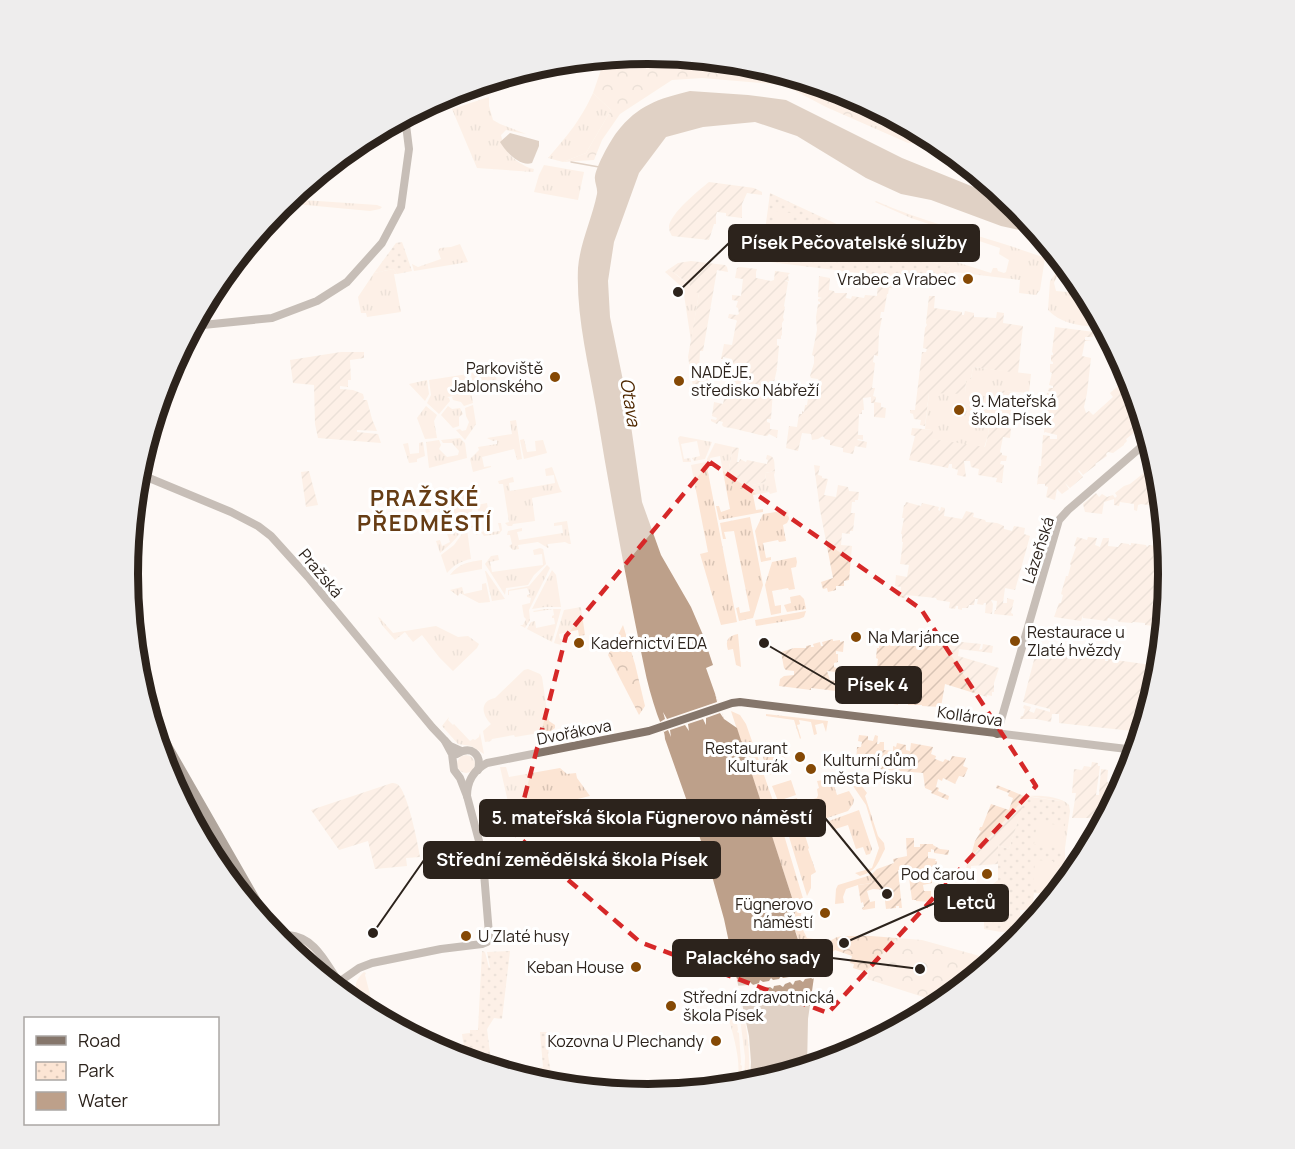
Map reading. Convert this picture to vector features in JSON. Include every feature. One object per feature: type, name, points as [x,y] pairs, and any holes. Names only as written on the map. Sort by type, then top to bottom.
[{"type":"highway","points":[[168,747],[257,903]]},
{"type":"highway","points":[[181,781],[237,877]]},
{"type":"main road","points":[[203,325],[272,318],[317,301],[347,282],[381,243],[401,207],[409,150],[406,126]]},
{"type":"main road","name":"Lázeňská","points":[[997,734],[1059,520],[1141,447]]},
{"type":"main road","name":"Pražská","points":[[147,477],[231,512],[258,526],[271,536],[445,741],[461,751]]},
{"type":"main road","name":"Kollárova","points":[[661,728],[735,702],[745,702],[1126,749]]},
{"type":"main road","name":"Dvořákova","points":[[476,772],[483,765],[492,762],[661,728]]},
{"type":"main road","name":"Pražská","points":[[445,741],[453,761]]},
{"type":"main road","points":[[340,981],[359,968],[372,963],[487,942],[489,934],[483,861],[467,796],[453,765],[455,757],[461,751],[469,750],[476,754],[480,762],[467,786],[467,796]]},
{"type":"main road","name":"Dvořákova","points":[[478,758],[492,762]]},
{"type":"main road","points":[[457,773],[464,777],[476,772]]},
{"type":"main road","points":[[287,935],[310,942],[337,979]]},
{"type":"highlighted area","points":[[710,462],[921,609],[1036,786],[828,1013],[640,942],[515,834],[566,636]]},
{"type":"green space","points":[[648,64],[714,69],[747,74],[811,92],[843,103],[890,126],[867,125],[784,85],[702,78],[672,80],[620,114],[602,140],[594,160],[563,162],[586,153],[611,110],[593,93],[602,67]]},
{"type":"green space","points":[[593,93],[611,110],[586,153],[563,162],[548,158],[573,127]]},
{"type":"green space","points":[[489,97],[493,120],[526,134],[506,130],[501,135],[505,148],[510,154],[522,164],[534,169],[533,172],[477,168],[452,109]]},
{"type":"green space","points":[[867,125],[890,126],[921,144],[908,143]]},
{"type":"green space","points":[[544,165],[584,172],[578,200],[534,192]]},
{"type":"green space","points":[[709,182],[754,188],[762,192],[762,195],[747,193],[742,204],[742,218],[717,212],[716,224],[714,224],[709,240],[672,236],[669,226],[675,215]]},
{"type":"green space","points":[[770,193],[873,241],[913,257],[950,267],[948,284],[761,261]]},
{"type":"green space","points":[[302,200],[382,207],[370,211],[297,204]]},
{"type":"green space","points":[[876,201],[917,217],[1045,258],[1040,290],[1036,295],[1019,293],[1020,280],[954,272],[952,284],[948,284],[950,267],[913,257],[916,251],[926,246],[932,247],[931,254],[991,273],[993,268],[1006,272],[1009,260],[999,254],[1000,248],[911,218]]},
{"type":"green space","points":[[775,211],[791,213],[787,246],[771,244]]},
{"type":"green space","points":[[402,242],[412,271],[397,274],[393,269],[374,273],[396,243]]},
{"type":"green space","points":[[460,244],[468,262],[414,271],[412,264],[418,267],[441,259],[438,251],[440,248]]},
{"type":"green space","points":[[691,261],[725,265],[728,272],[717,270],[703,351],[700,351],[699,370],[710,374],[709,383],[693,386],[688,357],[699,293],[690,291],[690,285],[669,269],[678,263]]},
{"type":"green space","points":[[737,268],[757,269],[756,278],[771,281],[774,280],[775,271],[790,273],[789,281],[784,280],[788,282],[784,320],[781,339],[777,339],[779,346],[771,419],[767,419],[770,429],[778,430],[777,438],[769,434],[767,436],[724,427],[723,422],[719,421],[717,424],[711,421],[717,418],[712,416],[714,402],[723,404],[727,393],[729,379],[727,377],[730,373],[728,371],[732,359],[723,357],[721,359],[724,344],[732,345],[737,321],[728,318],[729,314],[739,314],[736,307],[738,301],[732,300],[732,295],[741,296],[743,279],[735,278]]},
{"type":"green space","points":[[393,269],[397,274],[394,274],[401,312],[367,317],[366,313],[361,313],[358,297],[374,273]]},
{"type":"green space","points":[[669,269],[699,293],[691,341],[683,288],[665,272]]},
{"type":"green space","points":[[1055,274],[1058,274],[1054,283],[1056,291],[1072,291],[1092,326],[1072,324],[1059,319],[1048,310],[1050,281]]},
{"type":"green space","points":[[819,276],[830,278],[829,290],[835,293],[847,293],[846,298],[851,299],[852,296],[864,298],[865,295],[877,296],[878,284],[892,285],[887,294],[884,312],[881,312],[878,356],[874,355],[873,362],[875,363],[872,388],[875,388],[873,396],[876,397],[875,402],[881,403],[881,407],[886,408],[885,418],[874,417],[874,403],[871,403],[871,397],[863,398],[864,410],[862,414],[859,414],[858,435],[863,435],[863,440],[857,440],[867,442],[866,448],[855,446],[853,454],[843,452],[843,448],[830,445],[830,440],[823,436],[812,440],[811,434],[802,433],[798,451],[786,448],[789,426],[797,427],[799,414],[804,412],[805,405],[807,405],[809,392],[813,393],[814,386],[817,386],[818,379],[810,376],[814,363],[812,355],[817,330],[818,304],[820,304],[818,299],[822,298],[818,297]]},
{"type":"green space","points":[[929,296],[935,296],[934,308],[962,312],[962,315],[965,311],[974,313],[974,317],[996,318],[997,312],[1004,313],[1003,323],[1023,326],[1018,373],[973,367],[971,379],[966,379],[965,394],[929,393],[925,426],[920,425],[921,420],[914,419],[910,410],[915,410],[922,352],[926,352],[927,349],[923,348]]},
{"type":"green space","points":[[1055,327],[1094,332],[1093,337],[1085,337],[1085,340],[1093,341],[1085,341],[1082,356],[1091,358],[1084,407],[1086,413],[1089,411],[1093,415],[1113,397],[1110,393],[1121,384],[1136,431],[1126,439],[1124,445],[1113,453],[1108,452],[1107,456],[1083,475],[1079,470],[1083,477],[1070,488],[1065,483],[1069,489],[1062,494],[1057,489],[1055,500],[1046,497],[1048,487],[1045,484],[1037,485],[1043,435],[1050,436],[1050,439],[1057,439],[1057,435],[1044,433],[1047,393],[1055,393],[1048,391],[1049,388],[1053,388],[1049,385],[1052,373],[1050,364],[1053,364]]},
{"type":"green space","points":[[341,352],[364,352],[364,358],[350,360],[351,380],[348,380],[348,387],[340,386],[340,389],[363,394],[363,400],[367,400],[377,431],[357,430],[357,432],[378,434],[381,443],[318,438],[315,424],[314,385],[293,383],[290,360]]},
{"type":"green space","name":"9. Mateřská škola Písek","points":[[973,367],[1031,374],[1029,393],[993,390],[988,435],[984,448],[931,439],[932,430],[925,429],[929,393],[965,393],[966,378],[971,379]]},
{"type":"green space","points":[[495,369],[497,383],[473,387],[471,373]]},
{"type":"green space","points":[[468,374],[473,403],[464,406],[461,402],[453,400],[454,396],[447,397],[450,401],[439,414],[427,403],[431,395],[429,380]]},
{"type":"green space","points":[[427,380],[429,394],[425,401],[409,384]]},
{"type":"green space","points":[[993,389],[1013,392],[1010,438],[1003,437],[1000,452],[1007,456],[1006,461],[1001,461],[1000,464],[1004,465],[1002,483],[996,482],[997,478],[978,475],[979,469],[971,467],[970,461],[964,461],[966,477],[957,475],[958,470],[952,468],[952,464],[949,464],[948,468],[909,460],[915,436],[911,435],[912,428],[933,430],[932,439],[985,447]]},
{"type":"green space","points":[[473,405],[476,424],[465,440],[456,430],[466,430],[469,422],[465,408]]},
{"type":"green space","points":[[426,406],[437,415],[434,421],[437,438],[425,439],[417,418]]},
{"type":"green space","points":[[448,406],[452,409],[460,408],[463,414],[459,417],[459,426],[453,428],[441,415]]},
{"type":"green space","points":[[516,420],[522,459],[517,460],[514,449],[482,457],[484,467],[491,467],[473,472],[470,459],[479,450],[478,447],[497,444],[497,440],[487,438],[512,434],[510,421]]},
{"type":"green space","points":[[680,436],[712,442],[705,459],[694,461],[692,458],[700,456],[697,441],[681,444],[684,459],[690,458],[691,462],[683,462],[678,438]]},
{"type":"green space","points":[[460,438],[465,443],[467,458],[429,468],[426,442],[439,440],[441,445],[439,449],[447,457],[458,455],[459,451],[452,443],[443,443],[441,440]]},
{"type":"green space","points":[[524,439],[527,452],[536,451],[535,441],[543,440],[547,453],[524,459],[520,440]]},
{"type":"green space","points":[[423,442],[425,456],[417,459],[417,462],[409,463],[403,444],[408,443],[410,454],[419,453],[419,443]]},
{"type":"green space","points":[[715,443],[733,447],[729,468],[752,485],[766,482],[765,473],[775,471],[777,492],[753,495],[756,510],[763,509],[763,512],[719,520],[716,506],[719,506],[721,512],[730,509],[720,456],[710,458],[711,464],[708,464],[707,459]]},
{"type":"green space","points":[[733,447],[739,448],[737,462],[740,459],[746,462],[747,460],[767,464],[767,455],[774,460],[775,471],[765,473],[766,482],[733,490],[729,468]]},
{"type":"green space","points":[[706,462],[737,622],[721,625],[700,554],[708,552],[691,465]]},
{"type":"green space","points":[[814,465],[820,466],[818,475],[828,479],[824,495],[836,497],[838,485],[848,487],[849,491],[859,492],[858,500],[852,502],[851,513],[855,513],[853,531],[850,531],[850,534],[842,533],[841,545],[852,546],[849,580],[844,581],[844,586],[836,586],[836,590],[828,592],[827,588],[823,589],[821,582],[833,578]]},
{"type":"green space","points":[[552,467],[562,492],[532,498],[535,521],[508,526],[505,523],[509,522],[503,484],[499,484],[498,481],[513,477],[514,482],[509,483],[510,491],[555,483],[554,475],[546,476],[545,469]]},
{"type":"green space","points":[[309,471],[318,505],[306,507],[301,472]]},
{"type":"green space","points":[[1145,472],[1148,476],[1153,506],[1138,505],[1137,511],[1134,510],[1134,504],[1120,502],[1119,506],[1114,505],[1114,499],[1104,502],[1102,514],[1085,512],[1083,504],[1096,493],[1099,497],[1102,494],[1107,497],[1113,495],[1115,498],[1117,496],[1115,493]]},
{"type":"green space","points":[[474,489],[474,504],[465,525],[451,543],[440,553],[436,541],[440,540],[442,546],[450,542],[436,503],[428,505],[430,512],[426,513],[424,503]]},
{"type":"green space","points":[[906,502],[939,507],[940,511],[941,507],[945,508],[944,516],[962,519],[966,511],[974,513],[973,517],[997,523],[1004,526],[1004,529],[1012,531],[1014,526],[1025,528],[1024,534],[1030,536],[1015,590],[1005,588],[1003,603],[1007,603],[1007,598],[1014,600],[1011,613],[1013,616],[994,614],[997,601],[991,600],[992,614],[985,613],[986,603],[977,604],[978,599],[975,599],[974,605],[969,605],[968,608],[962,608],[962,610],[958,609],[958,606],[955,609],[949,608],[950,602],[936,598],[906,595],[905,598],[900,597],[901,587],[895,586],[896,575],[907,577],[909,565],[900,564],[903,542],[901,534],[904,518],[902,518]]},
{"type":"green space","points":[[487,503],[492,532],[500,531],[498,523],[501,523],[502,530],[499,534],[484,536],[481,532],[486,531],[483,511],[478,511],[477,505]]},
{"type":"green space","points":[[788,510],[789,519],[783,525],[786,541],[763,543],[766,558],[771,557],[771,560],[761,562],[755,531],[763,514]]},
{"type":"green space","points":[[750,517],[763,585],[753,618],[739,621],[736,608],[739,607],[740,613],[750,611],[734,531],[724,532],[726,539],[723,539],[720,523]]},
{"type":"green space","points":[[567,521],[571,544],[565,542],[548,544],[548,548],[538,542],[518,545],[519,549],[513,550],[509,546],[512,544],[510,535],[507,535],[508,531],[522,528],[522,531],[517,532],[519,540],[563,533],[562,525],[554,526],[554,523]]},
{"type":"green space","points":[[477,525],[479,534],[476,535],[474,527],[467,529],[471,559],[458,564],[447,573],[441,555],[454,545],[467,527]]},
{"type":"green space","points":[[1077,537],[1087,540],[1088,537],[1097,538],[1095,545],[1100,547],[1103,538],[1109,538],[1108,546],[1118,547],[1121,543],[1131,545],[1131,543],[1147,547],[1156,546],[1158,574],[1154,626],[1145,625],[1145,623],[1119,622],[1108,618],[1107,621],[1083,618],[1083,615],[1081,621],[1054,617],[1061,603],[1063,595],[1061,594],[1076,547],[1074,546]]},
{"type":"green space","points":[[543,549],[546,564],[534,575],[528,585],[506,588],[505,595],[485,564],[491,556],[498,555],[499,560],[490,562],[492,572],[543,565],[542,554],[534,555],[533,550]]},
{"type":"green space","points":[[796,557],[796,567],[791,568],[795,589],[772,591],[775,606],[781,605],[781,613],[771,615],[765,585],[772,562]]},
{"type":"green space","points":[[482,560],[482,569],[450,575],[469,562]]},
{"type":"green space","points":[[547,565],[550,568],[529,610],[530,620],[525,628],[520,625],[523,625],[526,619],[522,605],[530,603],[531,598],[527,595],[530,594],[527,588],[509,591],[509,595],[508,590],[529,586]]},
{"type":"green space","points":[[552,570],[556,575],[561,607],[532,609]]},
{"type":"green space","points":[[486,571],[505,599],[492,601]]},
{"type":"green space","points":[[486,583],[490,602],[479,603],[460,593],[458,596],[450,590],[462,587],[464,594],[482,590],[482,584]]},
{"type":"green space","points":[[800,595],[804,599],[806,609],[787,612],[784,605],[791,603],[790,597]]},
{"type":"green space","points":[[581,607],[585,635],[579,636],[578,630],[559,634],[562,639],[561,645],[554,643],[564,610]]},
{"type":"green space","points":[[553,609],[561,609],[552,642],[527,629],[531,622],[535,621],[536,628],[555,624],[552,618]]},
{"type":"green space","points":[[806,611],[804,617],[799,619],[756,626],[755,620]]},
{"type":"green space","points":[[378,617],[393,633],[436,626],[458,637],[468,636],[479,644],[453,671],[422,635],[413,642],[405,632],[395,640]]},
{"type":"green space","points":[[623,625],[645,706],[639,715],[608,655]]},
{"type":"green space","points":[[738,634],[741,667],[736,665],[733,649],[728,650],[727,647],[728,639]]},
{"type":"green space","points":[[895,634],[905,635],[905,642],[909,644],[914,643],[915,636],[921,636],[945,638],[948,642],[981,644],[979,650],[982,649],[983,644],[993,646],[992,653],[959,649],[958,656],[999,668],[992,696],[987,695],[987,697],[945,684],[941,707],[878,702],[874,689],[878,659],[876,658],[877,648],[879,648],[880,638],[895,638]]},
{"type":"green space","points":[[833,639],[833,641],[844,641],[843,652],[836,651],[838,662],[834,663],[834,667],[837,668],[836,672],[827,671],[830,680],[837,681],[836,691],[779,686],[780,679],[784,676],[794,675],[794,671],[784,668],[781,652],[811,645],[814,647],[813,644],[820,642],[823,646],[822,642]]},
{"type":"green space","points":[[1047,651],[1105,659],[1105,661],[1108,659],[1149,665],[1132,731],[1059,723],[1059,714],[1052,714],[1051,722],[1020,719],[1025,709],[1024,705],[1031,707],[1029,711],[1034,713],[1036,708],[1050,712],[1050,709],[1023,702],[1035,656],[1046,659]]},
{"type":"green space","points":[[528,669],[542,677],[549,721],[555,725],[555,728],[551,731],[515,737],[514,735],[485,742],[483,731],[491,724],[484,713],[484,705]]},
{"type":"green space","points":[[731,711],[740,715],[746,724],[778,815],[805,905],[801,914],[801,926],[807,938],[814,939],[817,972],[813,973],[813,962],[804,951],[798,938],[794,924],[796,910]]},
{"type":"green space","points":[[766,714],[828,721],[826,732],[823,723],[815,725],[817,734],[814,735],[811,722],[799,720],[800,724],[797,725],[800,739],[794,720],[766,716]]},
{"type":"green space","points":[[449,717],[448,720],[470,741],[479,737],[480,733],[484,754],[471,746],[458,744],[442,726]]},
{"type":"green space","points":[[859,735],[868,736],[868,740],[873,741],[875,735],[878,736],[877,744],[884,742],[884,750],[893,751],[893,746],[896,747],[897,743],[906,745],[906,750],[910,751],[911,743],[933,747],[931,754],[936,756],[935,759],[943,762],[945,759],[950,761],[952,756],[966,758],[963,766],[968,768],[964,777],[959,776],[955,784],[943,778],[942,781],[938,779],[936,787],[939,788],[938,791],[949,796],[948,800],[925,788],[923,773],[866,768],[866,764],[856,763],[857,747],[861,747],[862,742],[858,741]]},
{"type":"green space","points":[[783,752],[788,768],[769,775],[763,757],[768,755],[771,757]]},
{"type":"green space","points":[[466,755],[472,758],[475,764],[472,770],[466,773],[460,770],[457,764],[460,758]]},
{"type":"green space","points":[[1092,762],[1100,766],[1096,795],[1099,795],[1101,769],[1108,770],[1107,782],[1113,783],[1095,818],[1072,818],[1076,793],[1072,793],[1074,769],[1082,770],[1084,766],[1091,767]]},
{"type":"green space","points":[[500,767],[506,767],[509,777],[560,768],[567,774],[576,773],[590,796],[511,815]]},
{"type":"green space","points":[[830,773],[837,795],[849,791],[854,799],[853,804],[848,811],[812,823],[805,801],[817,798],[819,788],[817,781],[823,780],[822,775]]},
{"type":"green space","points":[[791,780],[796,795],[778,801],[772,786]]},
{"type":"green space","points":[[849,780],[861,785],[867,793],[865,796],[878,836],[884,843],[885,849],[873,869],[860,876],[855,873],[872,868],[879,848],[866,805]]},
{"type":"green space","points":[[392,783],[401,788],[405,796],[420,857],[406,858],[407,866],[375,869],[368,841],[339,850],[311,810]]},
{"type":"green space","points":[[997,785],[1024,796],[1009,849],[998,845],[998,864],[971,866],[971,869],[966,870],[975,841],[981,831],[980,827],[982,827],[991,804],[1009,810],[1013,798],[1008,796],[1009,793],[996,788]]},
{"type":"green space","points":[[1024,796],[1061,801],[1067,810],[1060,866],[1053,866],[1051,886],[1045,894],[1034,893],[1032,910],[1020,910],[1021,922],[1012,931],[1001,932],[984,929],[984,914],[953,916],[954,894],[983,895],[983,892],[998,880],[998,845],[1009,849]]},
{"type":"green space","points":[[1028,796],[1055,798],[1065,802],[1069,805],[1064,869],[1053,868],[1053,866],[1059,866],[1061,801]]},
{"type":"green space","points":[[797,798],[802,824],[782,814],[778,803]]},
{"type":"green space","points":[[859,810],[872,849],[870,854],[866,855],[863,847],[856,849],[848,825],[832,830],[829,821]]},
{"type":"green space","points":[[783,817],[802,826],[809,848],[816,872],[811,875],[811,888],[807,896]]},
{"type":"green space","points":[[1037,822],[1065,826],[1062,848],[1034,844]]},
{"type":"green space","points":[[906,838],[914,838],[914,847],[920,847],[920,844],[933,844],[940,849],[949,850],[948,855],[934,853],[931,849],[931,852],[928,852],[928,858],[937,861],[936,867],[931,867],[932,883],[923,885],[924,891],[931,891],[931,902],[912,900],[908,870],[898,870],[902,908],[896,906],[896,908],[886,909],[884,893],[886,890],[873,889],[867,891],[870,902],[875,901],[875,908],[863,910],[858,885],[872,883],[871,875],[877,869],[894,863],[893,859],[907,856]]},
{"type":"green space","points":[[1035,860],[1053,861],[1053,868],[1064,869],[1050,888],[1033,887]]},
{"type":"green space","points":[[871,875],[872,883],[846,889],[843,897],[844,903],[835,904],[838,885]]},
{"type":"green space","points":[[871,936],[922,940],[985,957],[930,999],[867,979],[869,973],[853,968],[854,964],[850,963],[852,956],[835,950],[827,954],[828,942],[837,937]]},
{"type":"green space","points":[[293,940],[309,947],[326,970]]},
{"type":"green space","points":[[482,951],[485,952],[489,968],[487,952],[510,951],[502,1019],[494,1018],[487,1029],[491,1059],[464,1050],[462,1034],[470,1033],[470,1030],[478,1030]]},
{"type":"green space","points":[[364,972],[366,973],[373,1004],[359,995],[356,989]]},
{"type":"green space","points":[[724,1002],[733,1003],[739,1033],[741,1076],[738,1076],[737,1053]]},
{"type":"green space","points":[[744,1017],[748,1042],[749,1074],[744,1075],[745,1057],[740,1018]]},
{"type":"green space","points":[[540,1032],[549,1032],[551,1044],[548,1055],[551,1076],[528,1070],[543,1067]]},
{"type":"water","points":[[690,91],[786,100],[902,158],[984,191],[1024,231],[1001,226],[931,200],[901,194],[866,178],[797,136],[755,122],[703,127],[666,137],[639,173],[614,242],[608,281],[610,317],[628,405],[642,502],[661,555],[691,607],[703,635],[713,665],[706,668],[724,719],[737,728],[796,910],[794,924],[797,938],[813,962],[814,977],[808,1019],[807,1058],[750,1074],[749,1036],[724,919],[700,838],[665,739],[645,672],[583,338],[579,303],[579,259],[597,194],[595,176],[598,166],[617,132],[633,115],[649,104]]},
{"type":"water","points":[[510,133],[539,141],[532,163],[518,161],[500,142]]},
{"type":"pier","points":[[715,693],[724,711],[722,712],[724,719],[720,713],[706,718],[706,725],[703,719],[688,724],[689,731],[685,725],[670,730],[671,737],[668,730],[664,732],[662,730],[660,722],[665,719],[663,712],[667,719],[717,702]]},
{"type":"pier","points":[[811,971],[815,977],[813,979],[805,979],[803,982],[795,981],[793,985],[790,982],[783,987],[774,986],[773,989],[764,988],[762,991],[754,990],[752,993],[750,991],[736,992],[735,986],[749,985],[750,982],[753,985],[759,983],[760,980],[769,981],[771,978],[779,979],[781,976],[789,977],[791,974],[793,976]]},
{"type":"waterway","points":[[571,162],[599,167]]},
{"type":"place","name":"Vrabec a Vrabec","points":[[968,279]]},
{"type":"place","name":"Písek Pečovatelské služby","points":[[678,292]]},
{"type":"place","name":"Parkoviště Jablonského","points":[[555,377]]},
{"type":"place","name":"NADĚJE, středisko Nábřeží","points":[[679,381]]},
{"type":"place","name":"9. Mateřská škola Písek","points":[[959,410]]},
{"type":"place","name":"Na Marjánce","points":[[856,637]]},
{"type":"place","name":"Restaurace u Zlaté hvězdy","points":[[1015,641]]},
{"type":"place","name":"Kadeřnictví EDA","points":[[579,643]]},
{"type":"place","name":"Písek 4","points":[[764,643]]},
{"type":"place","name":"Restaurant Kulturák","points":[[800,757]]},
{"type":"place","name":"Kulturní dům města Písku","points":[[811,769]]},
{"type":"place","name":"Pod čarou","points":[[987,874]]},
{"type":"place","name":"5. mateřská škola Fügnerovo náměstí","points":[[887,894]]},
{"type":"place","name":"Fügnerovo náměstí","points":[[825,913]]},
{"type":"place","name":"Střední zemědělská škola Písek","points":[[373,933]]},
{"type":"place","name":"U Zlaté husy","points":[[466,936]]},
{"type":"place","name":"Letců","points":[[844,943]]},
{"type":"place","name":"Keban House","points":[[636,967]]},
{"type":"place","name":"Palackého sady","points":[[920,969]]},
{"type":"place","name":"Střední zdravotnická škola Písek","points":[[671,1006]]},
{"type":"place","name":"Kozovna U Plechandy","points":[[716,1041]]},
{"type":"district","name":"PRAŽSKÉ PŘEDMĚSTÍ","points":[[425,510]]},
{"type":"water label","name":"Otava","points":[[631,402]]}]
